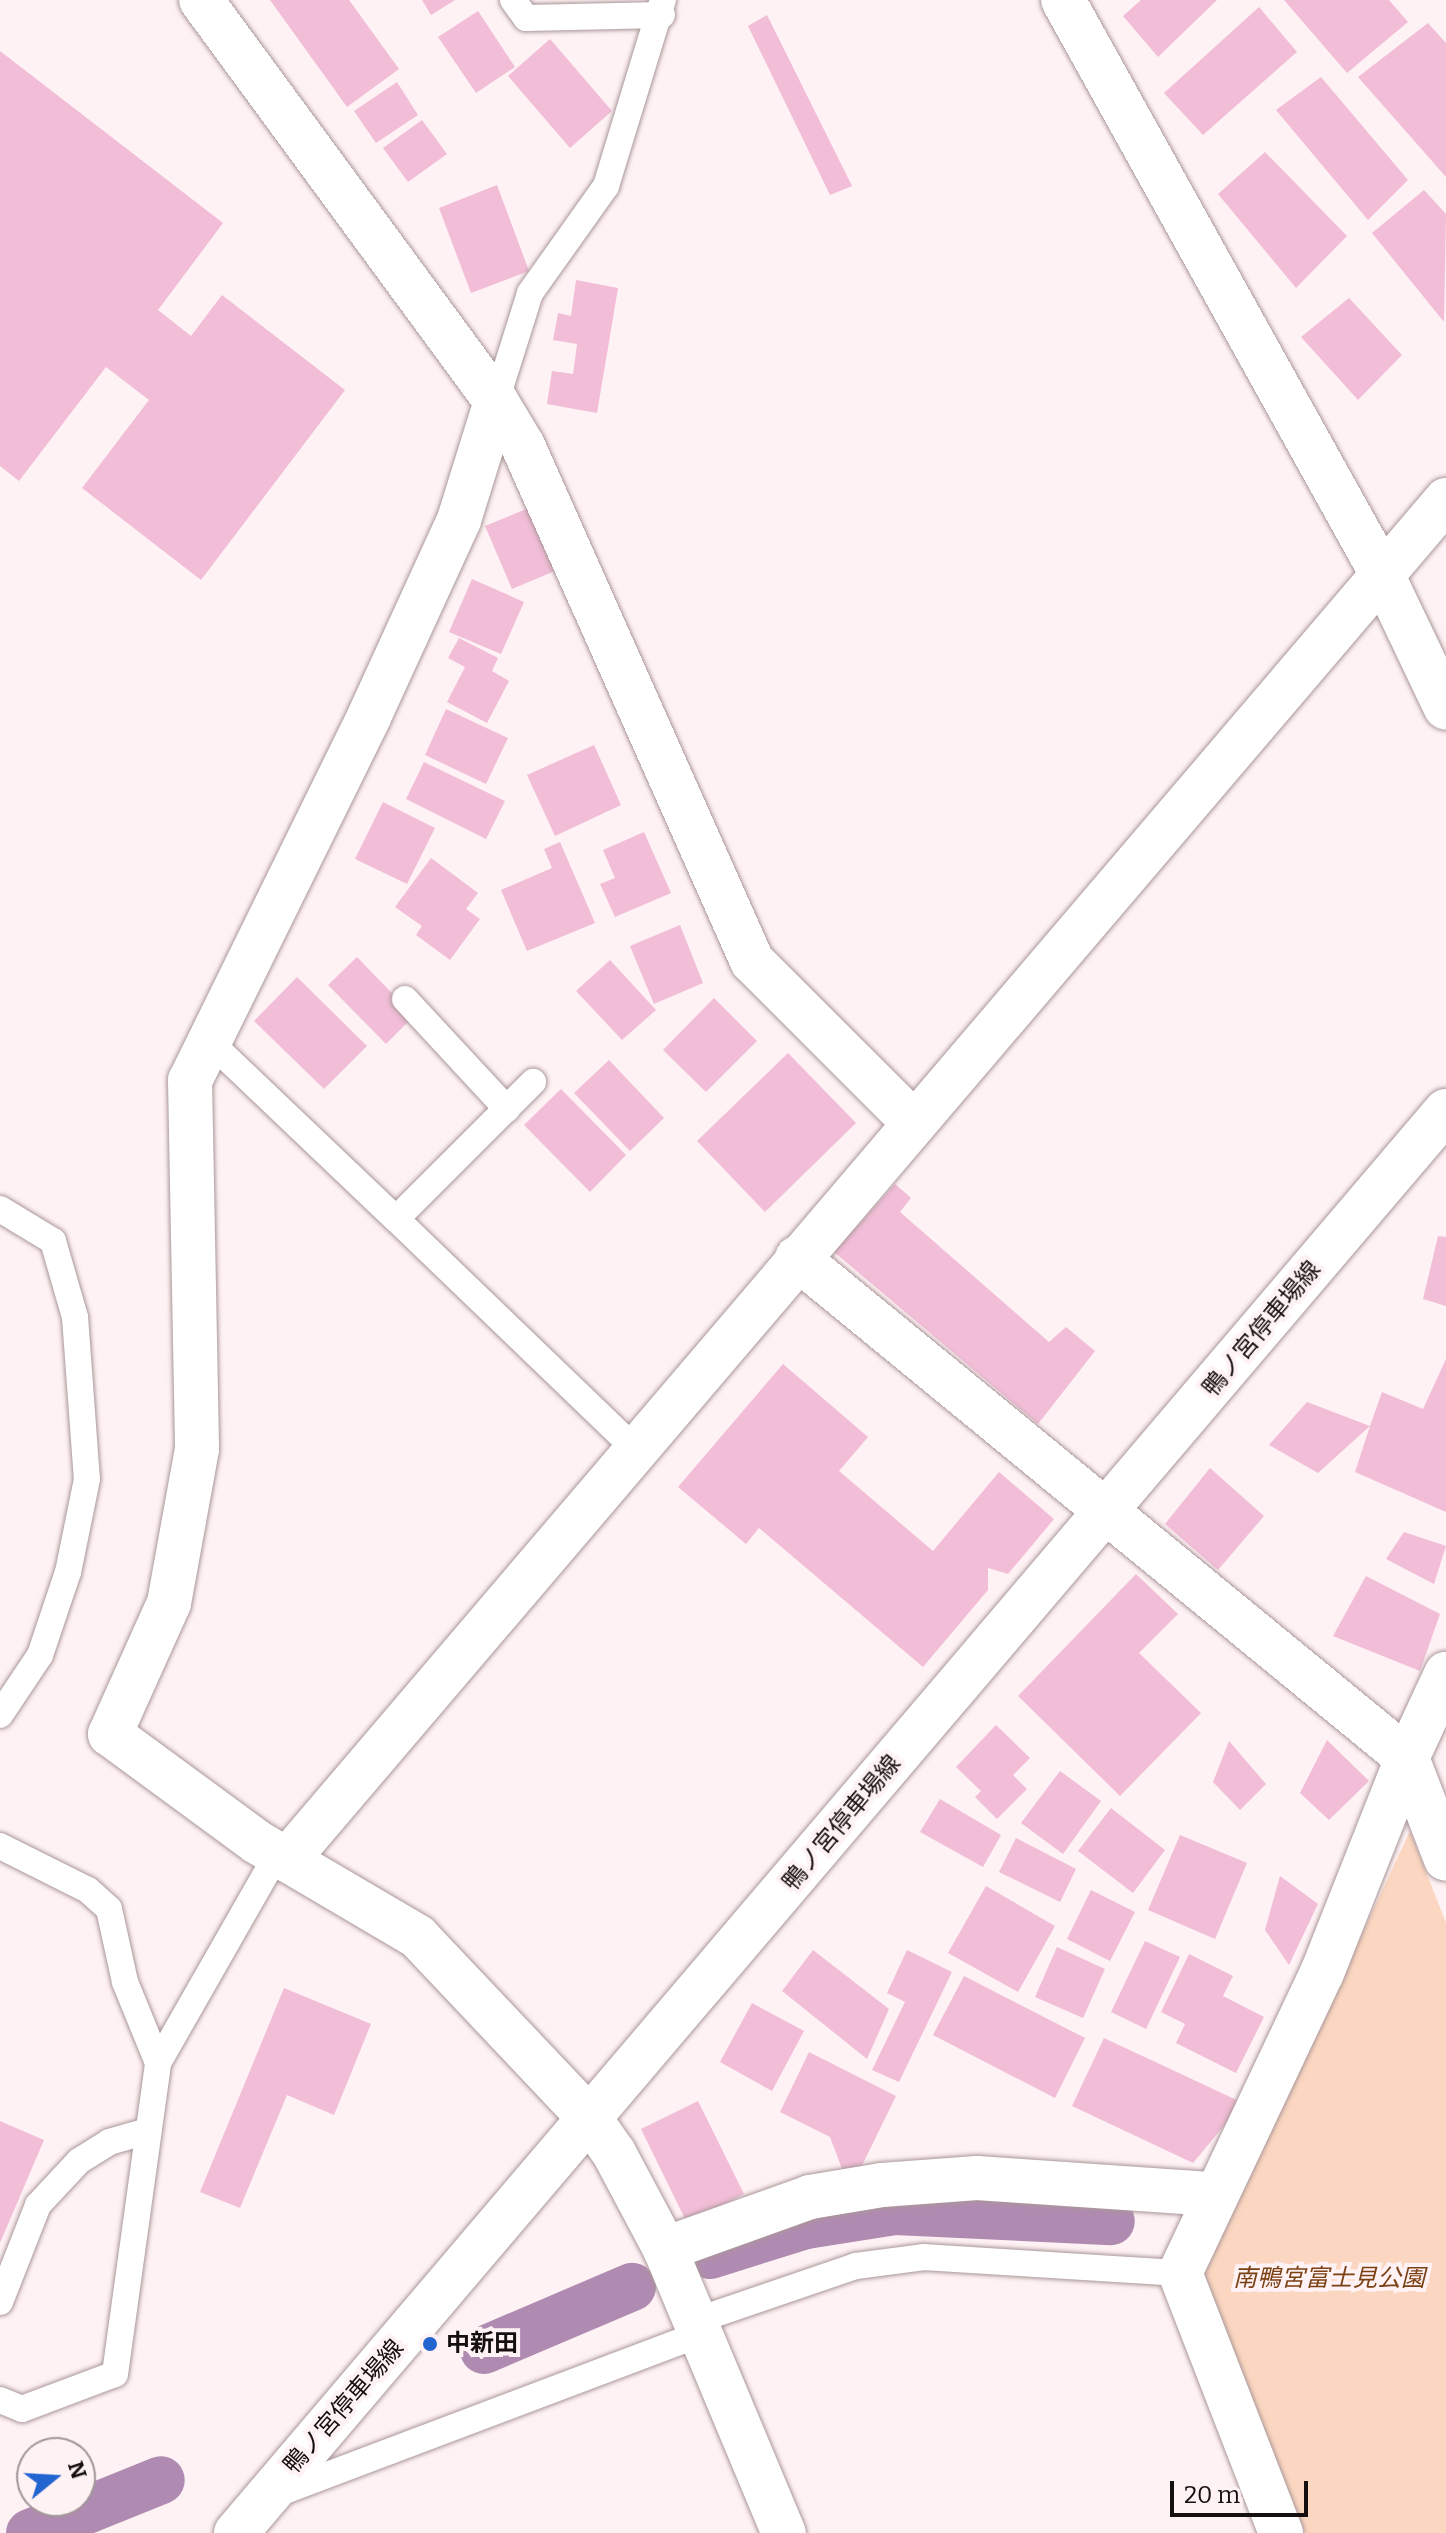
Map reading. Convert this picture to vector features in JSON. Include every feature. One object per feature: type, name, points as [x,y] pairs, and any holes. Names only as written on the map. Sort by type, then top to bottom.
[{"type":"street","points":[[201,0],[496,401],[523,446],[752,961],[912,1121]]},
{"type":"street","points":[[1063,0],[1382,574],[1446,708]]},
{"type":"street","points":[[496,401],[459,520],[190,1080],[197,1449],[169,1603],[110,1734],[282,1857],[418,1937],[590,2119],[614,2153],[665,2249],[784,2533]]},
{"type":"street","points":[[282,1857],[1446,500]]},
{"type":"street","name":"鴨ノ宮停車場線","points":[[236,2533],[1446,1111]]},
{"type":"street","points":[[797,1258],[1407,1758],[1446,1859]]},
{"type":"street","points":[[1281,2533],[1180,2273],[1213,2194],[1322,1973],[1407,1758],[1446,1674]]},
{"type":"street","points":[[665,2249],[810,2197],[882,2185],[977,2178],[1213,2194]]},
{"type":"lane","points":[[496,401],[530,293],[606,186],[662,8],[526,18],[513,0]]},
{"type":"lane","points":[[405,999],[507,1109]]},
{"type":"lane","points":[[210,1042],[635,1449]]},
{"type":"lane","points":[[396,1219],[533,1082]]},
{"type":"lane","points":[[0,1209],[53,1241],[75,1317],[87,1479],[68,1572],[40,1655],[0,1715]]},
{"type":"lane","points":[[0,1846],[88,1890],[109,1909],[125,1982],[158,2063]]},
{"type":"lane","points":[[0,2426],[11,2405],[115,2374],[158,2063],[282,1857]]},
{"type":"lane","points":[[0,2302],[38,2205],[79,2161],[109,2142],[148,2131]]},
{"type":"lane","points":[[266,2498],[856,2266],[924,2257],[1180,2273]]},
{"type":"green space","name":"南鴨宮富士見公園","points":[[1410,1831],[1446,1923],[1446,2533],[1305,2533],[1203,2275]]},
{"type":"building","points":[[270,0],[349,0],[399,69],[347,107]]},
{"type":"building","points":[[422,0],[455,0],[431,15]]},
{"type":"building","points":[[1141,0],[1217,0],[1158,57],[1123,16]]},
{"type":"building","points":[[1284,0],[1389,0],[1408,22],[1347,73]]},
{"type":"building","points":[[1259,7],[1297,52],[1203,135],[1164,93]]},
{"type":"building","points":[[478,11],[515,67],[476,93],[438,37]]},
{"type":"building","points":[[767,15],[852,186],[830,195],[748,26]]},
{"type":"building","points":[[1428,23],[1446,43],[1446,177],[1358,77]]},
{"type":"building","points":[[550,39],[612,111],[570,148],[508,76]]},
{"type":"building","points":[[0,51],[223,223],[158,310],[191,336],[222,295],[345,390],[201,580],[82,488],[149,400],[106,367],[19,481],[0,466]]},
{"type":"building","points":[[1321,77],[1408,180],[1368,220],[1276,110]]},
{"type":"building","points":[[397,82],[418,115],[376,143],[354,111]]},
{"type":"building","points":[[422,120],[447,154],[408,182],[383,148]]},
{"type":"building","points":[[1265,152],[1347,236],[1296,288],[1218,194]]},
{"type":"building","points":[[497,185],[529,271],[471,293],[439,208]]},
{"type":"building","points":[[1424,190],[1446,214],[1444,322],[1372,233]]},
{"type":"building","points":[[576,280],[618,288],[597,413],[547,404],[552,371],[573,374],[577,344],[553,340],[558,313],[571,316]]},
{"type":"building","points":[[1349,298],[1402,355],[1358,400],[1301,337]]},
{"type":"building","points":[[536,505],[562,568],[512,589],[485,526]]},
{"type":"building","points":[[472,579],[524,602],[501,654],[449,632]]},
{"type":"building","points":[[459,638],[498,658],[492,671],[509,681],[487,723],[447,702],[465,667],[448,658]]},
{"type":"building","points":[[446,709],[508,738],[486,784],[425,755]]},
{"type":"building","points":[[594,745],[621,805],[555,836],[527,775]]},
{"type":"building","points":[[424,762],[505,801],[486,839],[406,799]]},
{"type":"building","points":[[383,802],[435,828],[407,884],[355,859]]},
{"type":"building","points":[[644,832],[671,893],[615,917],[600,884],[615,878],[603,850]]},
{"type":"building","points":[[560,842],[595,923],[527,951],[501,890],[552,868],[544,849]]},
{"type":"building","points":[[431,858],[478,893],[466,909],[480,919],[450,960],[416,935],[422,926],[395,907]]},
{"type":"building","points":[[680,925],[703,983],[654,1004],[630,946]]},
{"type":"building","points":[[357,957],[414,1016],[386,1044],[328,985]]},
{"type":"building","points":[[610,960],[656,1010],[622,1040],[576,991]]},
{"type":"building","points":[[297,977],[367,1046],[324,1089],[254,1021]]},
{"type":"building","points":[[714,998],[757,1041],[706,1092],[663,1050]]},
{"type":"building","points":[[788,1053],[856,1123],[765,1212],[697,1141]]},
{"type":"building","points":[[609,1060],[664,1118],[630,1151],[574,1093]]},
{"type":"building","points":[[561,1089],[626,1155],[590,1192],[524,1125]]},
{"type":"building","points":[[895,1184],[911,1198],[900,1212],[1049,1342],[1066,1327],[1095,1351],[1038,1424],[834,1252]]},
{"type":"building","points":[[1438,1236],[1446,1237],[1446,1306],[1423,1299]]},
{"type":"building","points":[[1446,1359],[1446,1512],[1355,1472],[1382,1392],[1423,1409]]},
{"type":"building","points":[[783,1364],[868,1437],[839,1471],[933,1551],[999,1472],[1054,1519],[1008,1574],[988,1568],[988,1590],[923,1667],[759,1528],[746,1544],[678,1487]]},
{"type":"building","points":[[1307,1402],[1370,1426],[1318,1473],[1269,1445]]},
{"type":"building","points":[[1210,1468],[1264,1516],[1218,1570],[1165,1524]]},
{"type":"building","points":[[1404,1532],[1446,1546],[1434,1584],[1386,1559]]},
{"type":"building","points":[[1136,1574],[1178,1614],[1139,1653],[1201,1713],[1120,1796],[1018,1696]]},
{"type":"building","points":[[1366,1576],[1440,1614],[1420,1671],[1333,1636]]},
{"type":"building","points":[[996,1725],[1030,1758],[1013,1775],[1027,1789],[997,1819],[975,1797],[981,1791],[956,1767]]},
{"type":"building","points":[[1327,1740],[1369,1781],[1329,1820],[1300,1793]]},
{"type":"building","points":[[1229,1741],[1266,1784],[1240,1810],[1213,1782]]},
{"type":"building","points":[[1060,1771],[1101,1801],[1063,1854],[1021,1823]]},
{"type":"building","points":[[940,1799],[1001,1835],[983,1867],[920,1832]]},
{"type":"building","points":[[1111,1808],[1165,1850],[1133,1893],[1078,1851]]},
{"type":"building","points":[[1180,1835],[1247,1863],[1215,1939],[1148,1910]]},
{"type":"building","points":[[1016,1838],[1076,1869],[1060,1902],[999,1872]]},
{"type":"building","points":[[1280,1876],[1318,1904],[1289,1965],[1265,1930]]},
{"type":"building","points":[[986,1886],[1055,1926],[1018,1992],[948,1953]]},
{"type":"building","points":[[1091,1890],[1135,1912],[1110,1961],[1067,1939]]},
{"type":"building","points":[[1145,1941],[1180,1957],[1146,2029],[1111,2012]]},
{"type":"building","points":[[1057,1947],[1105,1969],[1083,2018],[1035,1997]]},
{"type":"building","points":[[813,1950],[889,2009],[867,2059],[782,1991]]},
{"type":"building","points":[[907,1950],[952,1972],[899,2082],[872,2070],[905,2002],[887,1993]]},
{"type":"building","points":[[1189,1954],[1233,1976],[1223,1996],[1264,2017],[1236,2073],[1176,2043],[1185,2024],[1161,2012]]},
{"type":"building","points":[[964,1976],[1085,2038],[1055,2098],[933,2035]]},
{"type":"building","points":[[284,1988],[371,2024],[334,2115],[287,2095],[240,2208],[200,2192]]},
{"type":"building","points":[[752,2003],[804,2031],[772,2091],[720,2062]]},
{"type":"building","points":[[1104,2038],[1243,2103],[1193,2163],[1072,2106]]},
{"type":"building","points":[[809,2052],[896,2096],[850,2190],[830,2137],[780,2112]]},
{"type":"building","points":[[698,2101],[744,2194],[687,2223],[641,2129]]},
{"type":"building","points":[[0,2121],[44,2140],[0,2243]]},
{"type":"waterway","points":[[710,2255],[806,2225],[895,2211],[1111,2221]]},
{"type":"waterway","points":[[484,2350],[632,2287]]},
{"type":"waterway","points":[[30,2533],[161,2480]]},
{"type":"place","name":"中新田","points":[[430,2344]]}]
